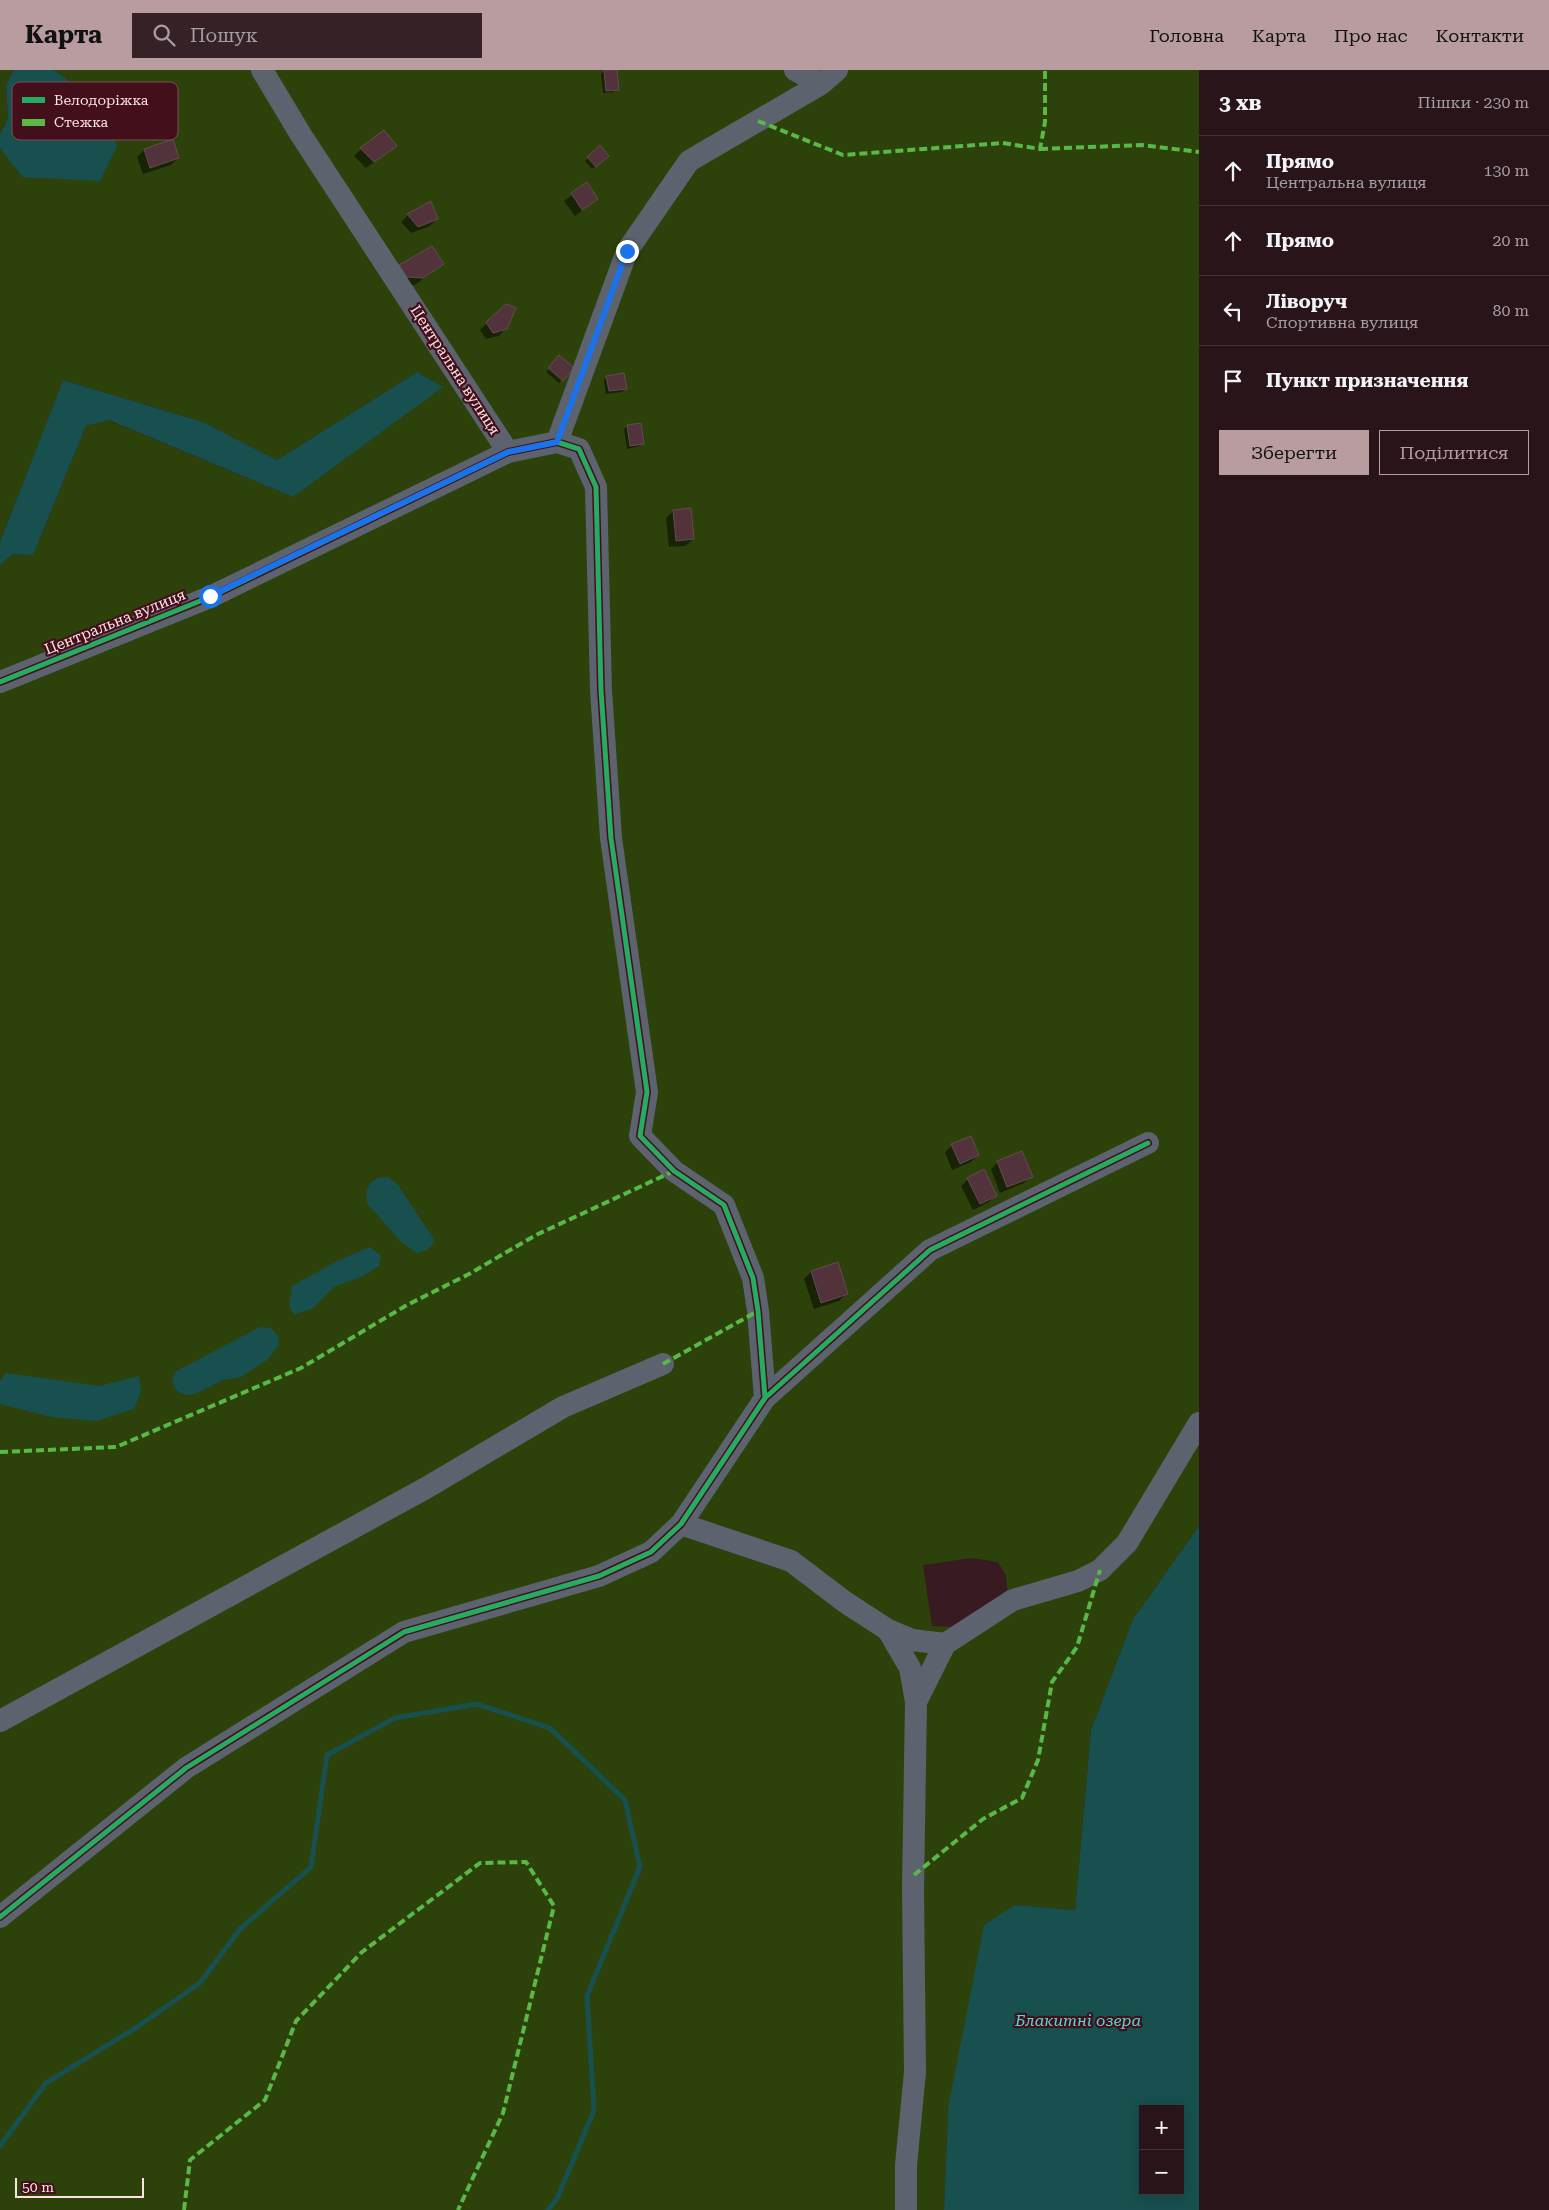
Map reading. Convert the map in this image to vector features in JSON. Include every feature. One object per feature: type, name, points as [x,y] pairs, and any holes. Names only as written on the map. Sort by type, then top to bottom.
[{"type":"street","name":"Центральна вулиця","points":[[0,682],[210,596],[508,452],[301,135],[262,70]]},
{"type":"street","points":[[795,70],[829,77]]},
{"type":"street","points":[[557,442],[627,251],[689,161],[829,77]]},
{"type":"street","points":[[508,452],[557,442],[579,449],[596,487],[601,690],[611,838],[647,1092],[640,1136],[674,1171],[724,1205],[753,1278],[766,1398]]},
{"type":"street","points":[[0,1917],[186,1768],[404,1632],[599,1576],[651,1552],[681,1524],[766,1398],[930,1250],[1148,1143]]},
{"type":"street","points":[[0,1721],[426,1488],[563,1407],[663,1364]]},
{"type":"street","points":[[916,1702],[945,1644],[1013,1600],[1078,1581],[1100,1570],[1126,1543],[1199,1423]]},
{"type":"street","points":[[681,1524],[790,1561],[845,1602],[888,1630],[912,1640],[945,1644]]},
{"type":"street","points":[[888,1630],[910,1668],[916,1702],[913,1889],[915,2072],[906,2165],[906,2210]]},
{"type":"green space","points":[[0,70],[14,70],[6,85],[8,119],[0,134]]},
{"type":"green space","points":[[54,70],[1199,70],[1199,1526],[1133,1619],[1091,1730],[1075,1910],[1015,1905],[948,2108],[944,2210],[0,2210],[0,565],[13,554],[33,555],[86,426],[108,420],[293,497],[442,387],[417,372],[277,460],[203,422],[63,380],[0,542],[0,148],[22,177],[42,140],[178,140],[178,82],[70,82]],"holes":[[[971,1558],[998,1562],[1006,1576],[1008,1594],[953,1627],[932,1626],[923,1565]]]},
{"type":"water","points":[[14,70],[54,70],[70,82],[12,82],[12,140],[114,140],[117,146],[100,181],[22,177],[0,148],[0,134],[8,119],[6,85]]},
{"type":"water","points":[[417,372],[443,387],[293,497],[109,420],[86,426],[33,555],[13,554],[0,565],[0,542],[63,380],[203,422],[277,460]]},
{"type":"water","points":[[388,1177],[398,1185],[435,1241],[427,1250],[417,1253],[400,1241],[367,1203],[366,1192],[370,1183],[378,1178]]},
{"type":"water","points":[[370,1247],[381,1256],[379,1266],[363,1276],[334,1287],[313,1308],[294,1315],[289,1306],[292,1286],[339,1260]]},
{"type":"water","points":[[260,1327],[271,1328],[278,1336],[279,1345],[267,1360],[241,1377],[223,1380],[195,1394],[185,1395],[177,1391],[172,1382],[175,1372]]},
{"type":"water","points":[[6,1373],[99,1386],[139,1376],[141,1391],[134,1409],[96,1421],[52,1417],[0,1404],[0,1381]]},
{"type":"water","name":"Блакитні озера","points":[[1199,1526],[1199,2210],[944,2210],[948,2108],[984,1925],[1015,1905],[1075,1910],[1091,1730],[1133,1619]]},
{"type":"building","points":[[604,70],[617,70],[619,90],[606,91]]},
{"type":"building","points":[[384,130],[397,146],[374,162],[360,148]]},
{"type":"building","points":[[173,140],[179,158],[150,168],[144,149]]},
{"type":"building","points":[[600,145],[609,156],[596,167],[587,157]]},
{"type":"building","points":[[587,182],[598,199],[582,210],[571,193]]},
{"type":"building","points":[[431,201],[438,219],[418,227],[407,214]]},
{"type":"building","points":[[432,246],[444,264],[423,278],[407,277],[399,265]]},
{"type":"building","points":[[506,304],[516,308],[507,329],[493,333],[486,322]]},
{"type":"building","points":[[559,355],[574,368],[563,381],[548,368]]},
{"type":"building","points":[[624,373],[627,389],[609,391],[606,376]]},
{"type":"building","points":[[641,423],[644,444],[630,446],[627,425]]},
{"type":"building","points":[[691,508],[694,539],[676,541],[673,510]]},
{"type":"building","points":[[971,1136],[979,1155],[960,1164],[951,1144]]},
{"type":"building","points":[[1022,1151],[1033,1177],[1007,1187],[997,1161]]},
{"type":"building","points":[[984,1169],[997,1196],[980,1204],[967,1178]]},
{"type":"building","points":[[838,1262],[848,1294],[821,1303],[811,1271]]},
{"type":"waterway","points":[[0,2146],[46,2083],[137,2027],[200,1983],[240,1929],[311,1867],[327,1755],[395,1718],[477,1704],[550,1728],[625,1800],[640,1867],[587,1996],[594,2110],[557,2199],[548,2210]]},
{"type":"marked path","points":[[758,121],[843,155],[1003,143],[1040,149],[1045,122],[1045,70]]},
{"type":"marked path","points":[[1040,149],[1142,145],[1199,152]]},
{"type":"marked path","points":[[0,1452],[116,1447],[301,1368],[407,1305],[469,1274],[536,1235],[674,1171]]},
{"type":"marked path","points":[[663,1364],[758,1311]]},
{"type":"marked path","points":[[914,1875],[983,1819],[1022,1798],[1038,1760],[1052,1682],[1077,1647],[1100,1570]]},
{"type":"marked path","points":[[184,2210],[190,2160],[265,2100],[296,2021],[362,1952],[480,1863],[526,1862],[554,1906],[503,2113],[458,2210]]},
{"type":"cycle path","points":[[0,682],[210,597],[508,452],[557,442],[579,449],[596,487],[601,690],[611,838],[647,1092],[640,1136],[674,1171],[724,1205],[753,1278],[758,1311],[765,1398]]},
{"type":"cycle path","points":[[0,1917],[186,1768],[404,1632],[599,1576],[651,1552],[681,1524],[765,1398],[930,1250],[1148,1143]]},
{"type":"route","points":[[210,596],[508,452],[557,442],[627,251]]}]
